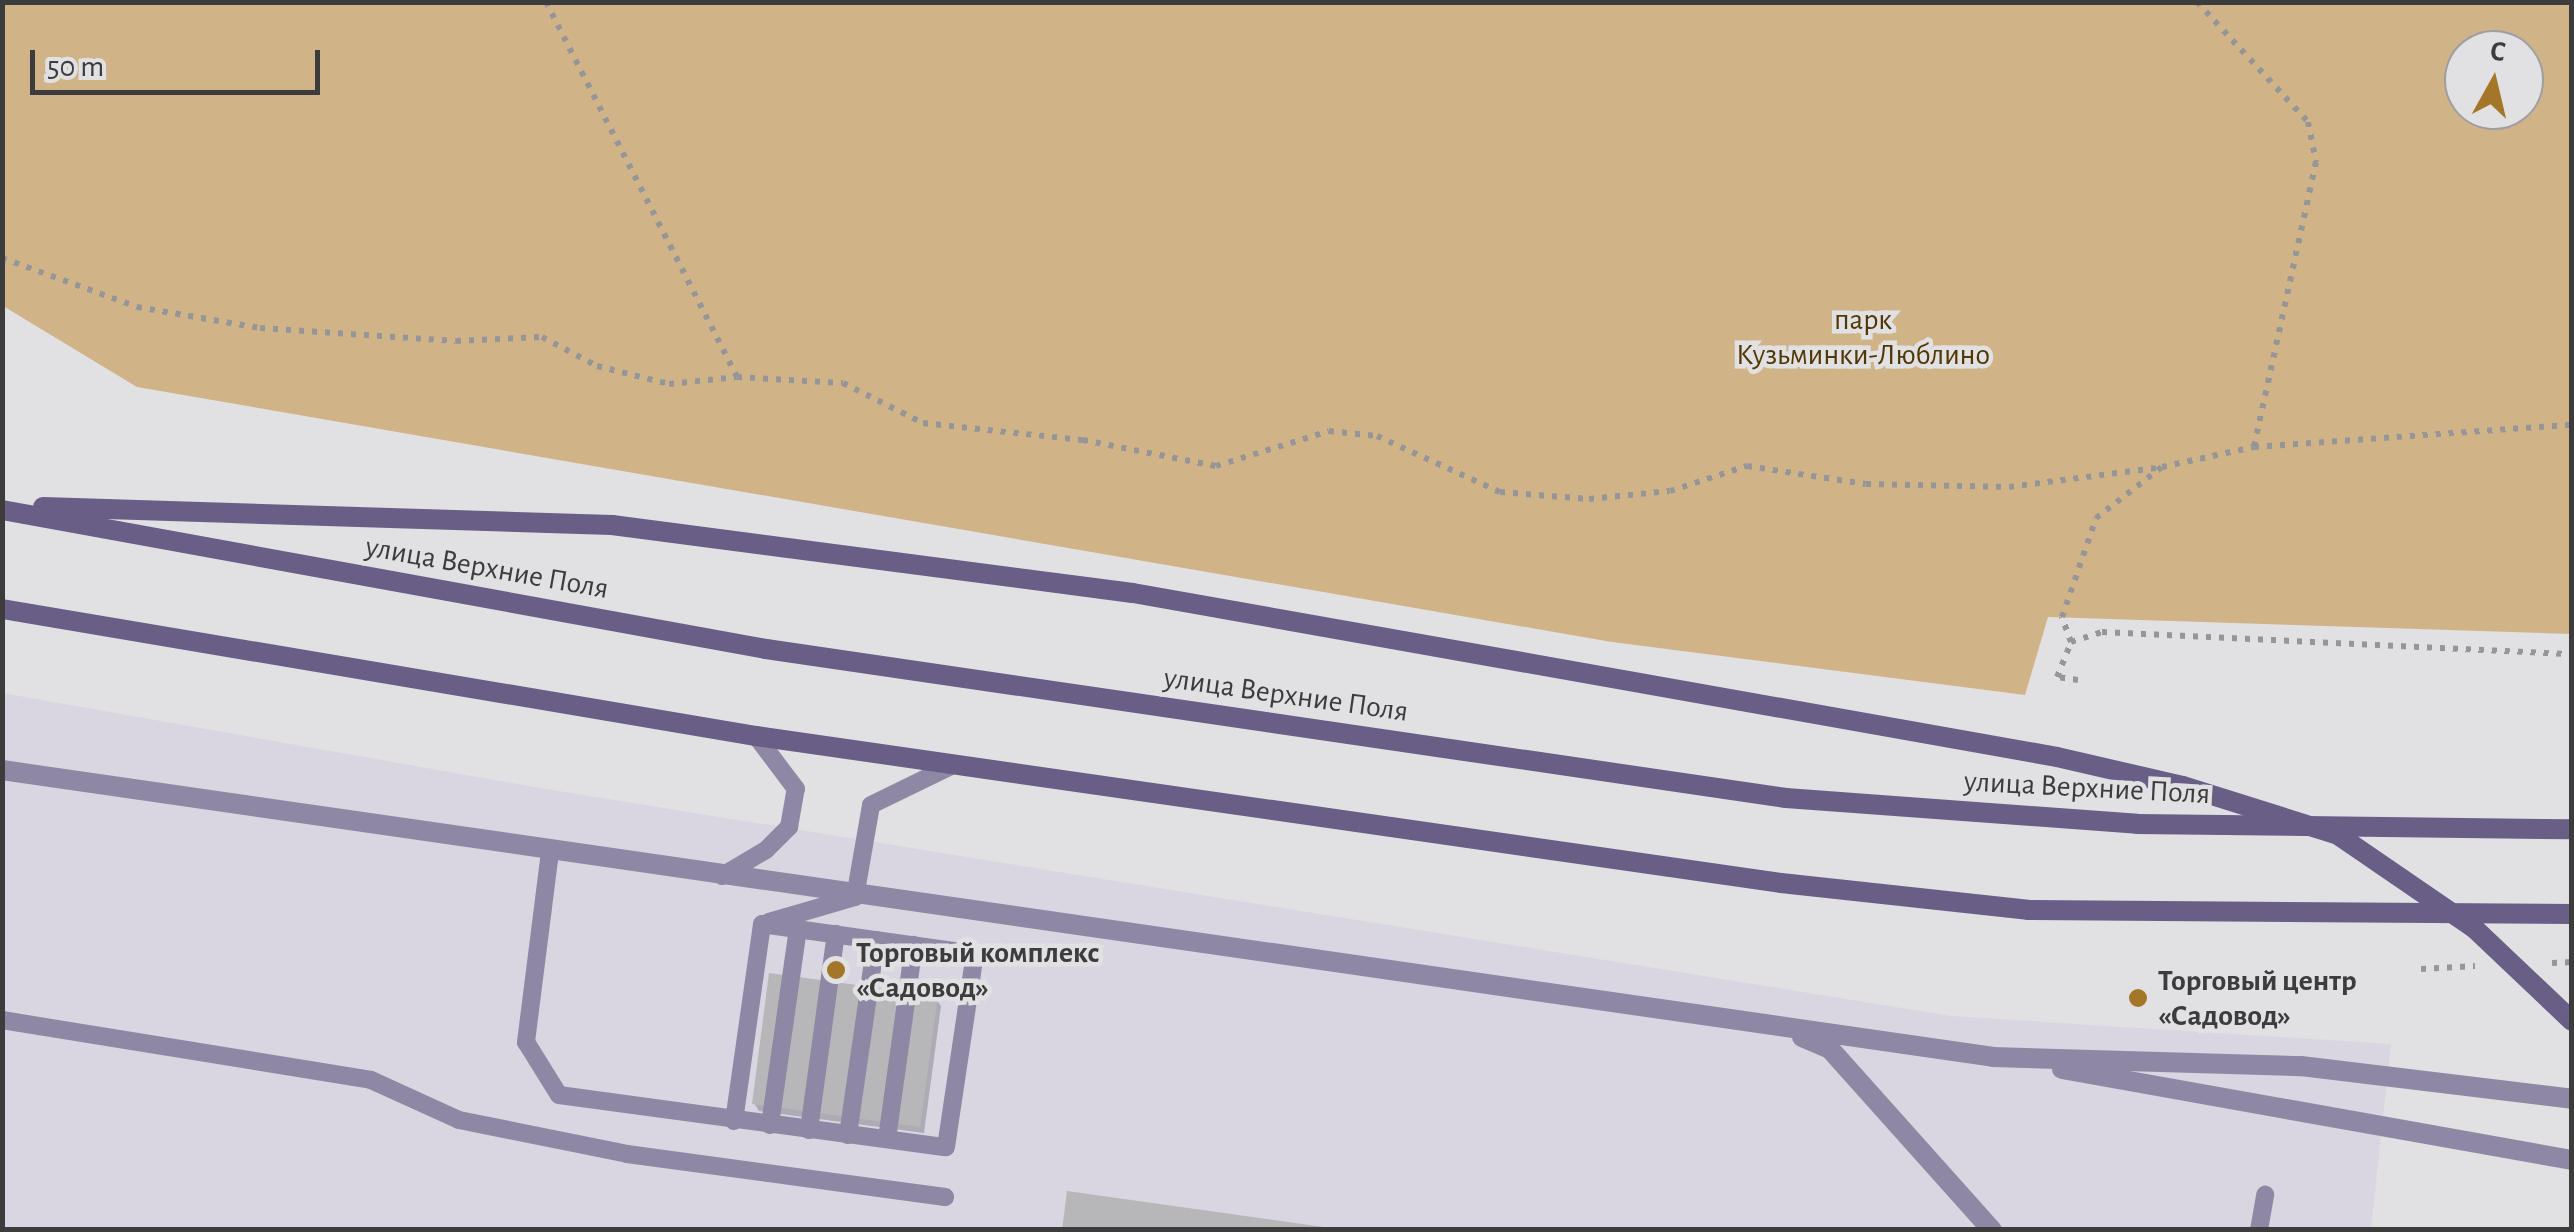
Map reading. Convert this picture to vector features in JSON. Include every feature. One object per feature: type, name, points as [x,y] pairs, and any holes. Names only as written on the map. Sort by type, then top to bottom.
[{"type":"main road","points":[[2,508],[612,526],[1134,593],[1571,666],[2057,757],[2183,786],[2338,835],[2474,928],[2572,1021]]},
{"type":"main road","name":"улица Верхние Поля","points":[[2,508],[766,649],[1786,798],[2137,824],[2572,830]]},
{"type":"main road","points":[[2,609],[756,736],[1780,883],[2028,910],[2572,914]]},
{"type":"street","points":[[2,770],[719,878],[1993,1057],[2572,1160]]},
{"type":"street","points":[[1775,1026],[1830,1049],[1992,1230]]},
{"type":"street","points":[[1993,1057],[2301,1066],[2572,1099]]},
{"type":"lane","points":[[719,878],[766,850],[789,827],[796,789],[756,736]]},
{"type":"lane","points":[[762,924],[855,897],[870,805],[953,765]]},
{"type":"lane","points":[[550,852],[526,1042],[559,1095],[946,1146],[975,954],[762,924]]},
{"type":"lane","points":[[734,1121],[762,924]]},
{"type":"lane","points":[[770,1125],[798,929]]},
{"type":"lane","points":[[809,1130],[836,934]]},
{"type":"lane","points":[[848,1135],[876,940]]},
{"type":"lane","points":[[887,1139],[914,945]]},
{"type":"lane","points":[[2,1020],[370,1080],[459,1120],[608,1150],[945,1197]]},
{"type":"lane","points":[[2259,1230],[2265,1195]]},
{"type":"path","points":[[546,2],[738,377]]},
{"type":"path","points":[[2197,2],[2308,122],[2316,162],[2254,447]]},
{"type":"path","points":[[2,258],[137,308],[260,328],[456,341],[542,338],[597,366],[669,384],[738,377],[844,383],[923,423],[1083,440],[1216,466],[1329,431],[1376,436],[1500,492],[1590,499],[1670,491],[1747,466],[1866,484],[2009,487],[2162,467],[2254,447],[2572,426]]},
{"type":"path","points":[[2078,680],[2057,678],[2071,642],[2062,617],[2096,518],[2162,467]]},
{"type":"path","points":[[2071,642],[2102,632],[2572,654]]},
{"type":"shaded area","name":"Торговый комплекс «Садовод»","points":[[2,693],[540,788],[1951,1016],[2391,1044],[2371,1229],[3,1229]]},
{"type":"green space","name":"парк Кузьминки-Люблино","points":[[3,2],[2571,3],[2571,634],[2048,617],[2025,695],[1612,642],[137,387],[3,306]]},
{"type":"building","points":[[769,973],[938,996],[920,1127],[752,1104]]},
{"type":"building","points":[[1067,1191],[1324,1227],[1324,1230],[1062,1230]]},
{"type":"place","name":"Торговый комплекс «Садовод»","points":[[836,970]]},
{"type":"place","name":"Торговый центр «Садовод»","points":[[2138,998]]}]
